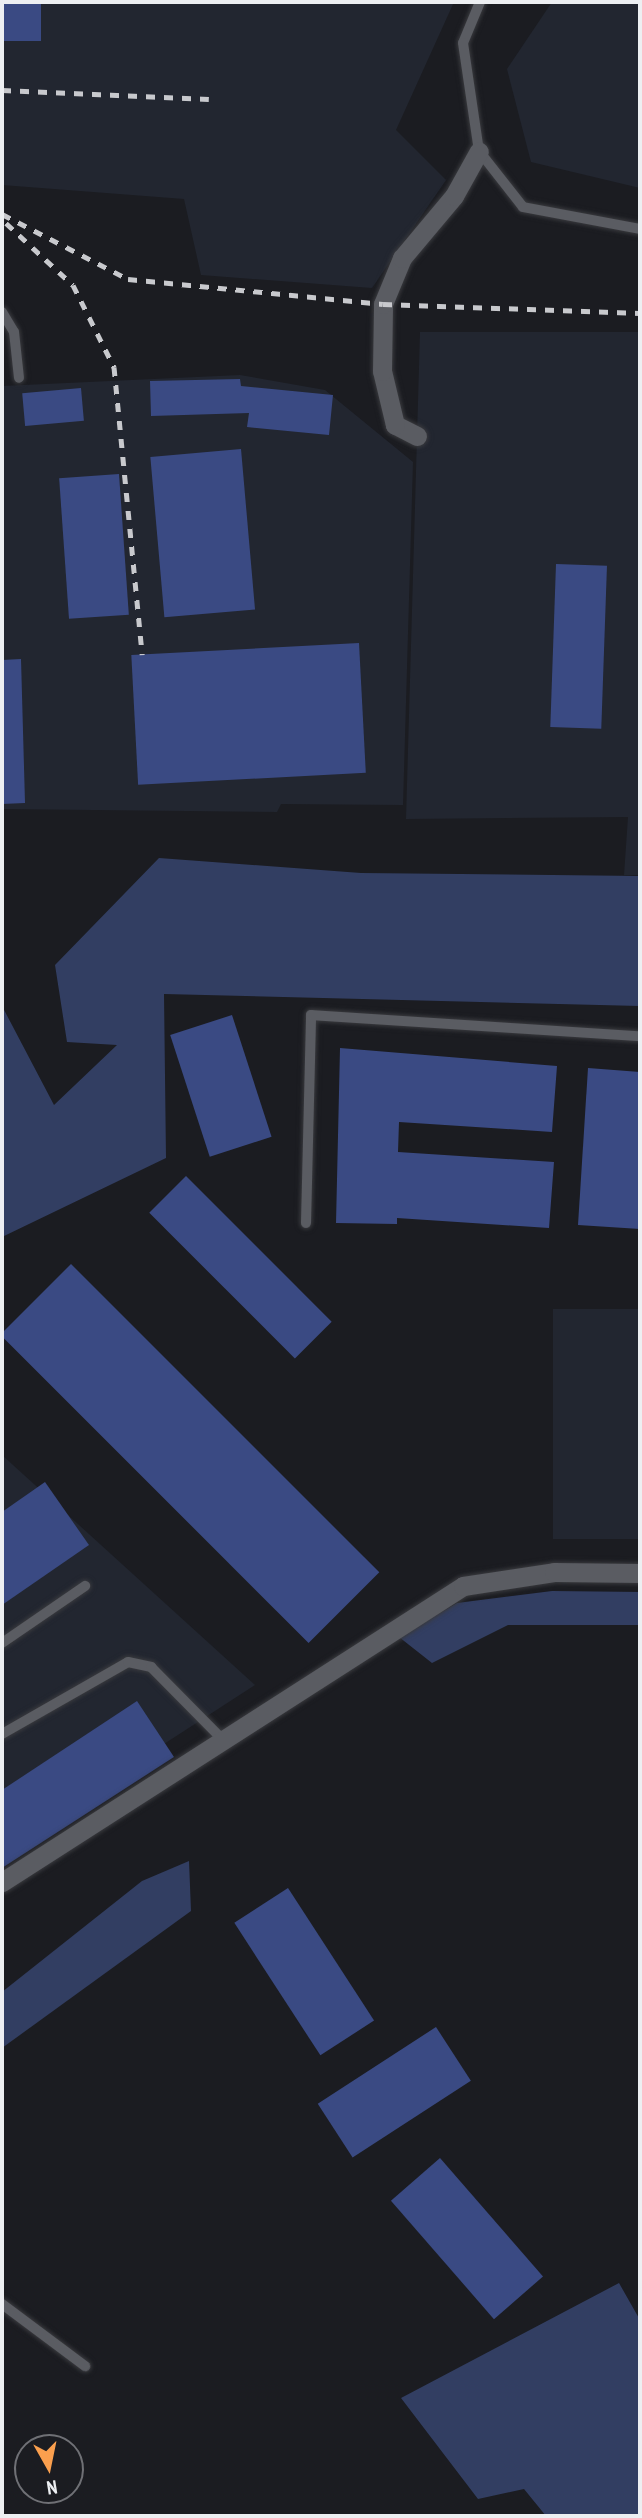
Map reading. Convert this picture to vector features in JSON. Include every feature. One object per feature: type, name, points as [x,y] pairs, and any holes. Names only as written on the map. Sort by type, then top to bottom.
[{"type":"street","points":[[417,436],[395,425],[382,371],[383,304],[402,258],[454,196],[479,151]]},
{"type":"street","points":[[2,1882],[463,1586],[554,1572],[640,1573]]},
{"type":"lane","points":[[480,2],[463,43],[479,151],[523,207],[640,229]]},
{"type":"lane","points":[[2,312],[14,332],[19,378]]},
{"type":"lane","points":[[306,1223],[311,1015],[640,1036]]},
{"type":"lane","points":[[2,1643],[85,1586]]},
{"type":"lane","points":[[2,1734],[128,1662],[151,1667],[223,1740]]},
{"type":"lane","points":[[2,2304],[85,2366]]},
{"type":"shaded area","points":[[2,2],[454,2],[396,130],[446,180],[372,288],[201,275],[184,199],[2,185]]},
{"type":"shaded area","points":[[552,2],[640,2],[640,188],[531,162],[507,69]]},
{"type":"shaded area","points":[[420,332],[640,332],[640,875],[624,875],[628,817],[406,819]]},
{"type":"shaded area","points":[[240,375],[325,390],[413,462],[403,805],[281,804],[277,812],[2,809],[2,386]]},
{"type":"shaded area","points":[[159,858],[361,873],[640,876],[640,1006],[164,994],[166,1158],[2,1237],[2,1006],[54,1105],[117,1045],[67,1042],[55,965]]},
{"type":"shaded area","points":[[553,1309],[640,1309],[640,1539],[553,1539]]},
{"type":"shaded area","points":[[2,1455],[255,1685],[2,1849]]},
{"type":"shaded area","points":[[552,1591],[640,1592],[640,1625],[508,1625],[432,1663],[399,1637],[457,1603]]},
{"type":"shaded area","points":[[189,1861],[191,1911],[2,2048],[2,1992],[142,1881]]},
{"type":"shaded area","points":[[619,2283],[640,2320],[640,2516],[546,2516],[524,2489],[478,2499],[401,2398]]},
{"type":"building","points":[[2,2],[41,2],[41,41],[2,41]]},
{"type":"building","points":[[240,379],[241,386],[333,395],[329,435],[247,427],[249,413],[151,416],[150,381]]},
{"type":"building","points":[[81,388],[84,421],[25,426],[22,393]]},
{"type":"building","points":[[241,449],[255,609],[164,617],[150,457]]},
{"type":"building","points":[[119,474],[129,615],[69,619],[59,478]]},
{"type":"building","points":[[556,564],[607,566],[601,729],[550,727]]},
{"type":"building","points":[[359,643],[366,773],[138,785],[131,655]]},
{"type":"building","points":[[21,659],[25,803],[2,804],[2,660]]},
{"type":"building","points":[[232,1015],[272,1137],[210,1157],[170,1035]]},
{"type":"building","points":[[340,1048],[557,1066],[552,1132],[399,1122],[398,1152],[554,1162],[549,1228],[397,1218],[397,1224],[336,1223]]},
{"type":"building","points":[[588,1068],[640,1072],[640,1229],[578,1225]]},
{"type":"building","points":[[186,1176],[332,1322],[295,1358],[149,1213]]},
{"type":"building","points":[[71,1264],[379,1572],[309,1643],[2,1336],[2,1333]]},
{"type":"building","points":[[45,1482],[89,1545],[2,1605],[2,1512]]},
{"type":"building","points":[[137,1701],[174,1757],[2,1868],[2,1790]]},
{"type":"building","points":[[288,1888],[374,2021],[320,2055],[234,1923]]},
{"type":"building","points":[[436,2027],[471,2081],[353,2157],[318,2104]]},
{"type":"building","points":[[440,2158],[543,2276],[494,2319],[391,2201]]},
{"type":"railway","points":[[2,90],[209,99]]},
{"type":"railway","points":[[2,214],[128,279],[383,304],[640,313]]},
{"type":"railway","points":[[6,223],[73,285],[114,367],[142,655]]}]
